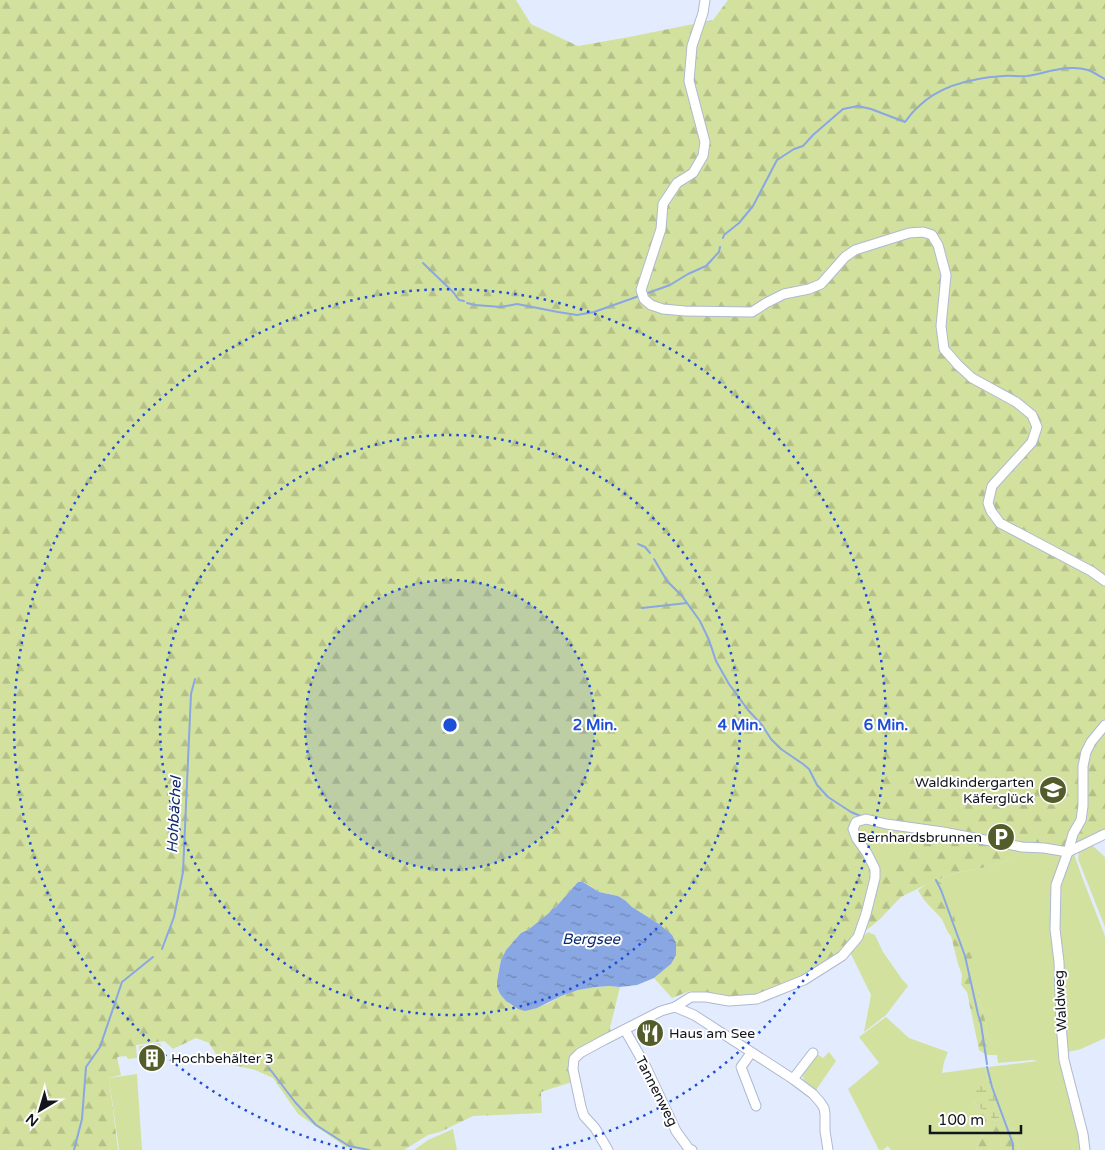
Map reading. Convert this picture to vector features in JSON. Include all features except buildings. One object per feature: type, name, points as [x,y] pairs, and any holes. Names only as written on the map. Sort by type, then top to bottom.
[{"type":"street","points":[[705,0],[703,13],[692,46],[689,80],[705,142],[703,156],[693,172],[677,183],[663,204],[661,229],[641,290],[644,299],[651,305],[663,309],[752,312],[784,294],[810,289],[821,284],[845,257],[855,250],[909,233],[923,232],[932,235],[938,245],[946,276],[941,326],[944,349],[972,378],[1016,402],[1032,414],[1037,427],[1032,442],[992,486],[988,503],[991,511],[1000,523],[1090,571],[1105,581]]},
{"type":"street","name":"Waldweg","points":[[1085,1150],[1083,1134],[1064,1060],[1055,929],[1056,885],[1073,834],[1080,820],[1083,806],[1083,766],[1086,752],[1091,742],[1105,725]]},
{"type":"street","points":[[608,1150],[584,1116],[573,1070],[574,1059],[580,1053],[661,1011],[675,1007],[691,997],[706,997],[729,1001],[757,998],[804,980],[842,956],[858,937],[875,878],[875,869],[853,830],[856,822],[866,819],[1022,847],[1068,852],[1105,834]]},
{"type":"street","points":[[675,1007],[694,1015],[813,1094],[824,1108],[828,1150]]},
{"type":"street","name":"Tannenweg","points":[[625,1030],[646,1067],[676,1131],[689,1149],[692,1150]]},
{"type":"street","points":[[751,1053],[741,1067],[756,1106]]},
{"type":"street","points":[[793,1079],[813,1053]]},
{"type":"green space","points":[[0,0],[516,0],[531,24],[578,46],[713,20],[728,0],[1105,0],[1105,834],[1073,851],[1022,847],[1016,858],[936,880],[944,885],[950,896],[955,920],[965,944],[971,951],[972,957],[968,968],[970,980],[978,989],[987,1035],[993,1046],[993,1051],[986,1055],[979,1050],[967,992],[961,985],[962,975],[951,936],[941,918],[918,890],[927,884],[901,897],[853,943],[804,980],[757,999],[706,997],[690,991],[672,998],[654,978],[671,964],[659,924],[618,896],[599,892],[584,882],[578,882],[550,913],[528,930],[521,933],[506,950],[501,960],[497,981],[500,994],[518,1009],[532,1009],[578,990],[609,986],[620,987],[610,1028],[611,1034],[572,1056],[572,1082],[541,1092],[542,1113],[473,1116],[440,1132],[428,1135],[404,1150],[359,1150],[346,1147],[298,1114],[273,1078],[255,1070],[221,1062],[209,1043],[196,1038],[173,1049],[164,1041],[136,1045],[137,1058],[117,1057],[121,1075],[109,1078],[118,1150],[0,1150]],"holes":[[[866,819],[942,833],[908,851],[886,872],[873,890],[875,878],[853,830]],[[947,832],[1002,838],[1020,847],[999,848]]]},
{"type":"green space","points":[[866,819],[943,832],[872,891],[857,839],[856,822]]},
{"type":"green space","points":[[1092,845],[1105,857],[1105,927],[1078,859],[1079,851]]},
{"type":"green space","points":[[1022,847],[1073,851],[1105,936],[1105,1038],[1081,1049],[1064,1053],[1085,1150],[1019,1150],[1014,1131],[1003,1116],[991,1082],[988,1067],[1038,1061],[998,1063],[997,1055],[986,1055],[993,1051],[993,1046],[987,1035],[978,989],[971,983],[968,968],[936,880],[1015,858]]},
{"type":"green space","points":[[868,932],[875,935],[883,952],[908,986],[886,1015],[864,1032],[871,995],[849,950]]},
{"type":"green space","points":[[886,1017],[909,1038],[948,1052],[942,1073],[985,1067],[988,1080],[974,1102],[980,1115],[983,1131],[976,1150],[891,1150],[888,1146],[883,1150],[879,1150],[848,1089],[879,1063],[859,1037]]},
{"type":"green space","points":[[160,1043],[165,1058],[150,1071],[144,1067],[144,1058],[140,1056],[139,1046]]},
{"type":"green space","points":[[829,1052],[836,1061],[816,1090],[804,1080],[802,1075],[817,1054],[823,1058]]},
{"type":"green space","points":[[985,1067],[987,1067],[991,1087],[1003,1116],[995,1121],[974,1102],[976,1088],[988,1080]]},
{"type":"green space","points":[[137,1074],[142,1150],[119,1150],[109,1078]]},
{"type":"green space","points":[[974,1102],[995,1121],[1003,1116],[1014,1131],[1019,1150],[976,1150],[983,1131],[980,1115]]},
{"type":"green space","points":[[453,1129],[457,1150],[414,1150],[428,1140]]},
{"type":"water","name":"Bergsee","points":[[578,882],[583,882],[599,892],[618,896],[659,924],[672,935],[676,943],[676,955],[671,964],[654,978],[637,985],[578,990],[537,1008],[525,1011],[518,1009],[506,1001],[497,987],[501,960],[506,950],[521,933],[528,930],[556,907]]},
{"type":"waterway","points":[[723,238],[753,206],[777,160],[794,149],[803,146],[843,109],[858,106],[905,122],[916,109],[936,93],[969,81],[1003,76],[1027,76],[1072,68],[1088,70],[1105,79]]},
{"type":"waterway","points":[[645,294],[670,285],[706,266],[719,252],[720,247]]},
{"type":"waterway","points":[[423,263],[459,300],[464,301]]},
{"type":"waterway","points":[[467,303],[501,307],[517,304],[577,315],[594,312],[639,296]]},
{"type":"waterway","points":[[638,544],[645,547],[650,553]]},
{"type":"waterway","points":[[654,559],[667,581],[682,596],[700,621],[716,661],[729,684],[771,739],[781,749],[809,769],[817,785],[828,797],[851,812],[863,817]]},
{"type":"waterway","points":[[642,608],[687,603]]},
{"type":"waterway","name":"Hohbächel","points":[[162,949],[174,917],[183,872],[191,694],[195,679]]},
{"type":"waterway","points":[[936,880],[965,956],[981,1024],[987,1064]]},
{"type":"waterway","name":"Hohbächel","points":[[74,1150],[82,1119],[86,1067],[100,1047],[122,982],[153,957]]},
{"type":"waterway","points":[[987,1067],[992,1087],[1013,1144],[1013,1150]]},
{"type":"waterway","points":[[269,1068],[295,1102],[316,1125],[349,1146],[369,1150]]},
{"type":"place","name":"Waldkindergarten Käferglück","points":[[1053,790]]},
{"type":"place","name":"Bernhardsbrunnen","points":[[1001,837]]},
{"type":"place","name":"Haus am See","points":[[650,1033]]},
{"type":"place","name":"Hochbehälter 3","points":[[152,1058]]}]
